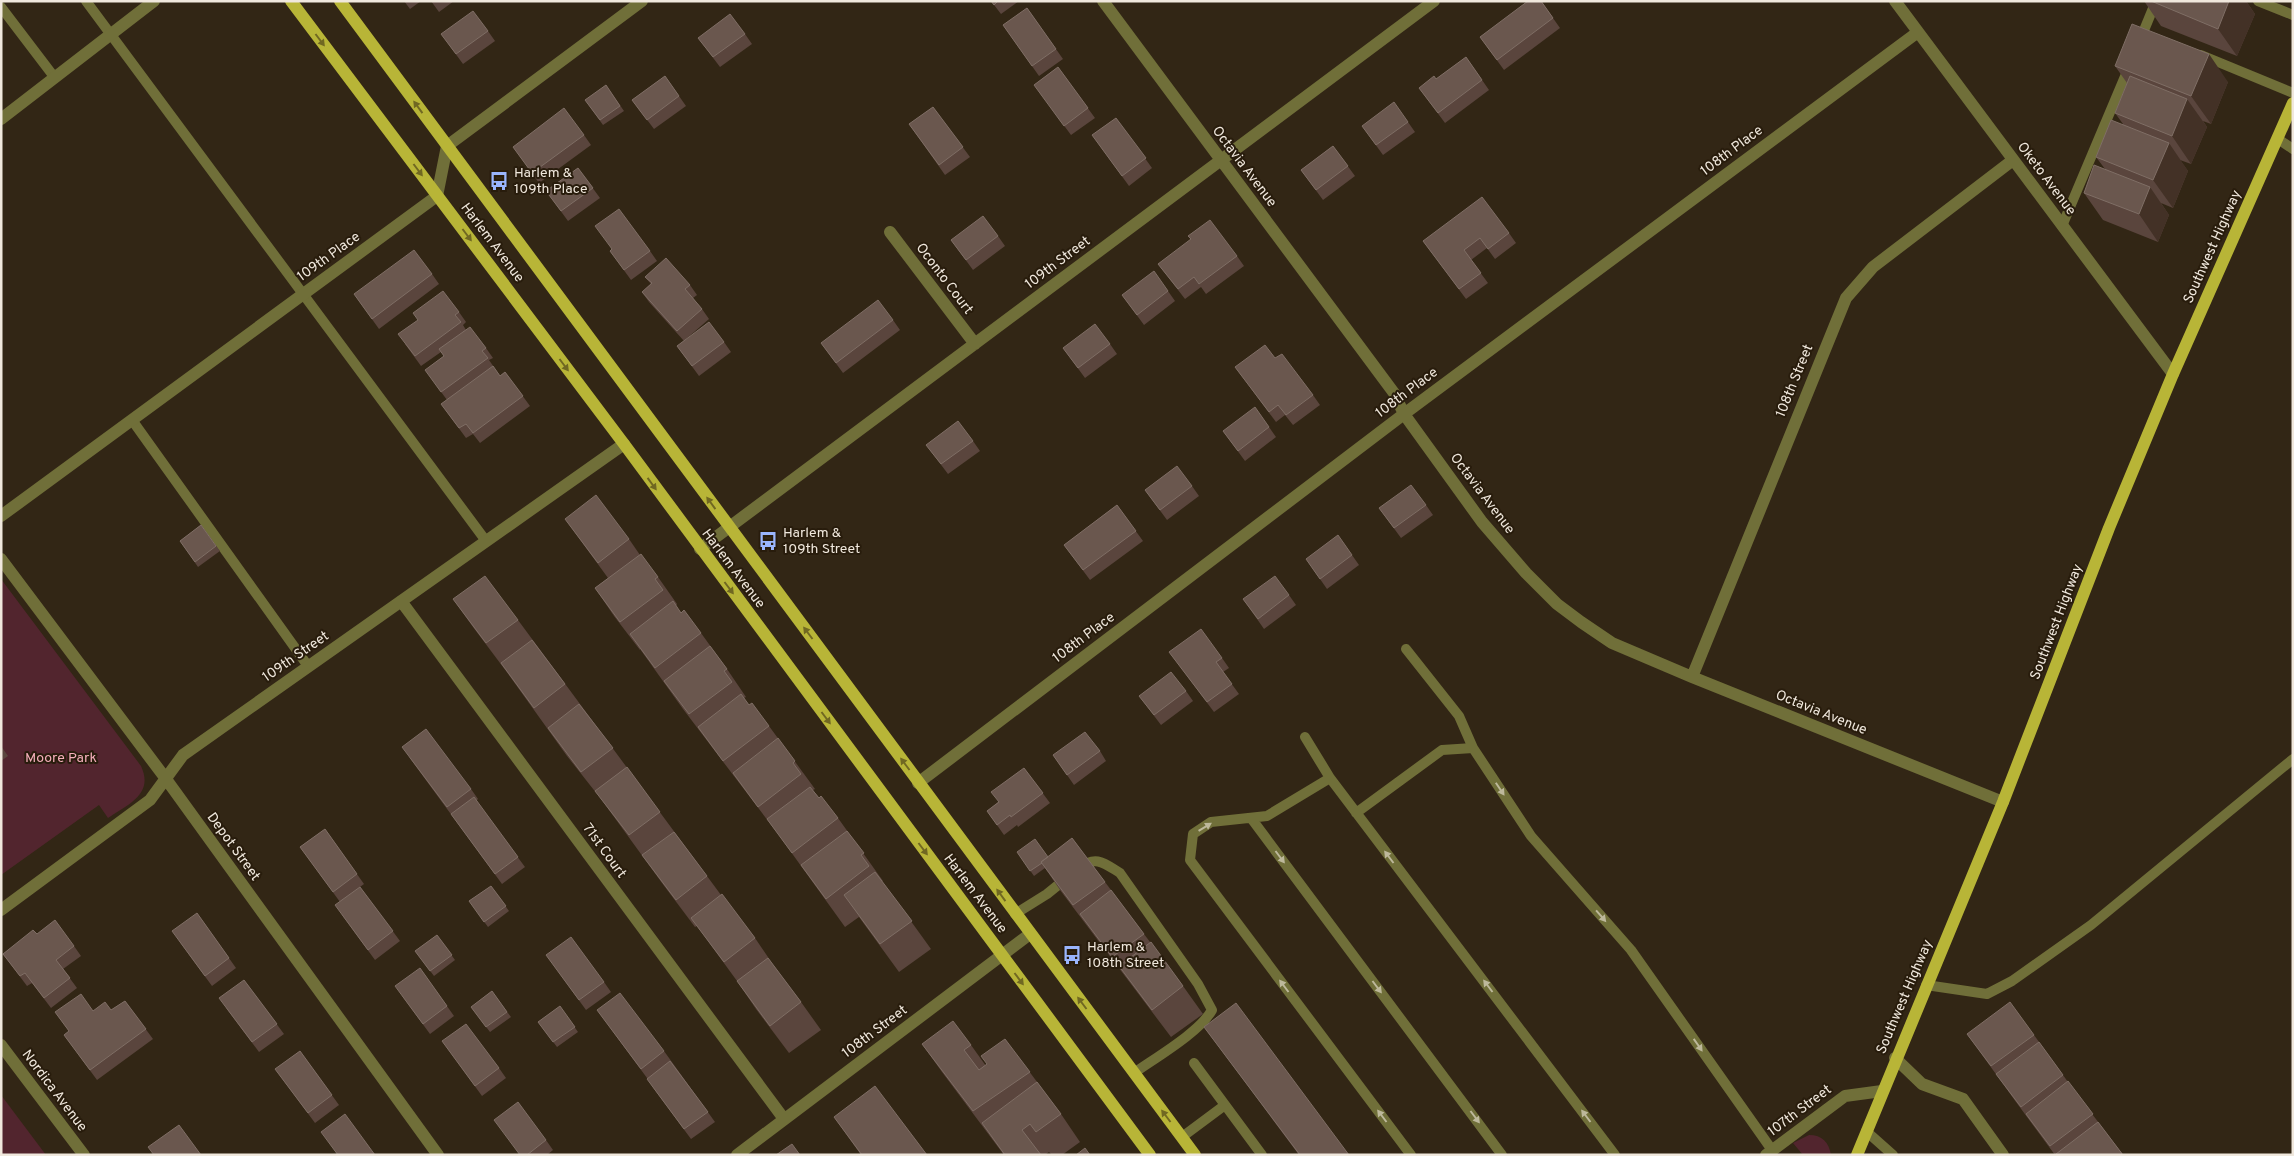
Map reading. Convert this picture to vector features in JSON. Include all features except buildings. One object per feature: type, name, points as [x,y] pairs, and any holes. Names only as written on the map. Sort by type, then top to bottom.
[{"type":"main road","name":"Harlem Avenue","points":[[291,1],[624,444],[1150,1155]]},
{"type":"main road","name":"Harlem Avenue","points":[[340,1],[1195,1155]]},
{"type":"main road","name":"Southwest Highway","points":[[1857,1155],[1895,1058],[2003,802],[2109,528],[2173,374],[2293,103]]},
{"type":"street","points":[[1,119],[154,1]]},
{"type":"street","points":[[437,196],[448,146],[642,1]]},
{"type":"street","name":"Octavia Avenue","points":[[1102,1],[1394,393],[1404,414],[1482,522],[1526,573],[1557,604],[1612,643],[2003,802]]},
{"type":"street","name":"109th Street","points":[[700,549],[1434,1]]},
{"type":"street","name":"Oketo Avenue","points":[[1894,1],[2173,374]]},
{"type":"street","name":"108th Place","points":[[918,782],[1404,414],[1918,32]]},
{"type":"street","name":"108th Street","points":[[1692,677],[1846,298],[1874,267],[2013,160]]},
{"type":"street","name":"109th Place","points":[[1,516],[437,196]]},
{"type":"street","name":"Oconto Court","points":[[890,232],[975,344]]},
{"type":"street","name":"109th Street","points":[[1,910],[150,800],[183,755],[624,444]]},
{"type":"street","name":"Depot Street","points":[[1,559],[166,779],[438,1155]]},
{"type":"street","name":"71st Court","points":[[401,601],[784,1119]]},
{"type":"street","name":"108th Street","points":[[737,1155],[1030,934]]},
{"type":"street","name":"Nordica Avenue","points":[[1,1045],[84,1155]]},
{"type":"street","points":[[1895,1058],[1922,1084],[1963,1099],[2003,1155]]},
{"type":"street","name":"107th Street","points":[[1769,1152],[1845,1096],[1882,1091]]},
{"type":"lane","points":[[86,1],[486,541]]},
{"type":"lane","points":[[2062,226],[2134,54],[2148,34],[2156,1]]},
{"type":"lane","points":[[2258,1],[2293,15]]},
{"type":"lane","points":[[1,6],[54,78]]},
{"type":"lane","points":[[2187,50],[2293,92]]},
{"type":"lane","points":[[2278,139],[2293,149]]},
{"type":"lane","points":[[132,420],[308,666]]},
{"type":"lane","points":[[1406,649],[1459,716],[1473,748],[1531,836],[1631,950],[1769,1152]]},
{"type":"lane","points":[[1305,738],[1330,778],[1356,813],[1615,1155]]},
{"type":"lane","points":[[1356,813],[1442,750],[1473,748]]},
{"type":"lane","points":[[1926,986],[1986,994],[2012,981],[2091,925],[2293,759]]},
{"type":"lane","points":[[1330,778],[1267,816],[1211,822],[1193,834],[1190,860],[1412,1155]]},
{"type":"lane","points":[[1251,818],[1502,1155]]},
{"type":"lane","points":[[1015,914],[1047,894],[1088,861],[1102,861],[1120,873],[1198,984],[1212,1010],[1208,1018],[1195,1030],[1134,1073]]},
{"type":"lane","points":[[1194,1063],[1262,1155]]},
{"type":"lane","points":[[1182,1137],[1225,1104]]},
{"type":"lane","points":[[1866,1131],[1893,1155]]},
{"type":"green space","name":"Moore Park","points":[[1,579],[141,766],[144,784],[142,791],[131,803],[108,818],[99,805],[1,875]]},
{"type":"green space","points":[[1,1095],[46,1155],[1,1155]]},
{"type":"green space","points":[[1809,1135],[1818,1136],[1824,1140],[1829,1146],[1831,1155],[1803,1155],[1793,1143]]},
{"type":"place","name":"Harlem & 109th Place","points":[[499,181]]},
{"type":"place","name":"Harlem & 109th Street","points":[[768,541]]},
{"type":"place","name":"Harlem & 108th Street","points":[[1072,955]]}]
